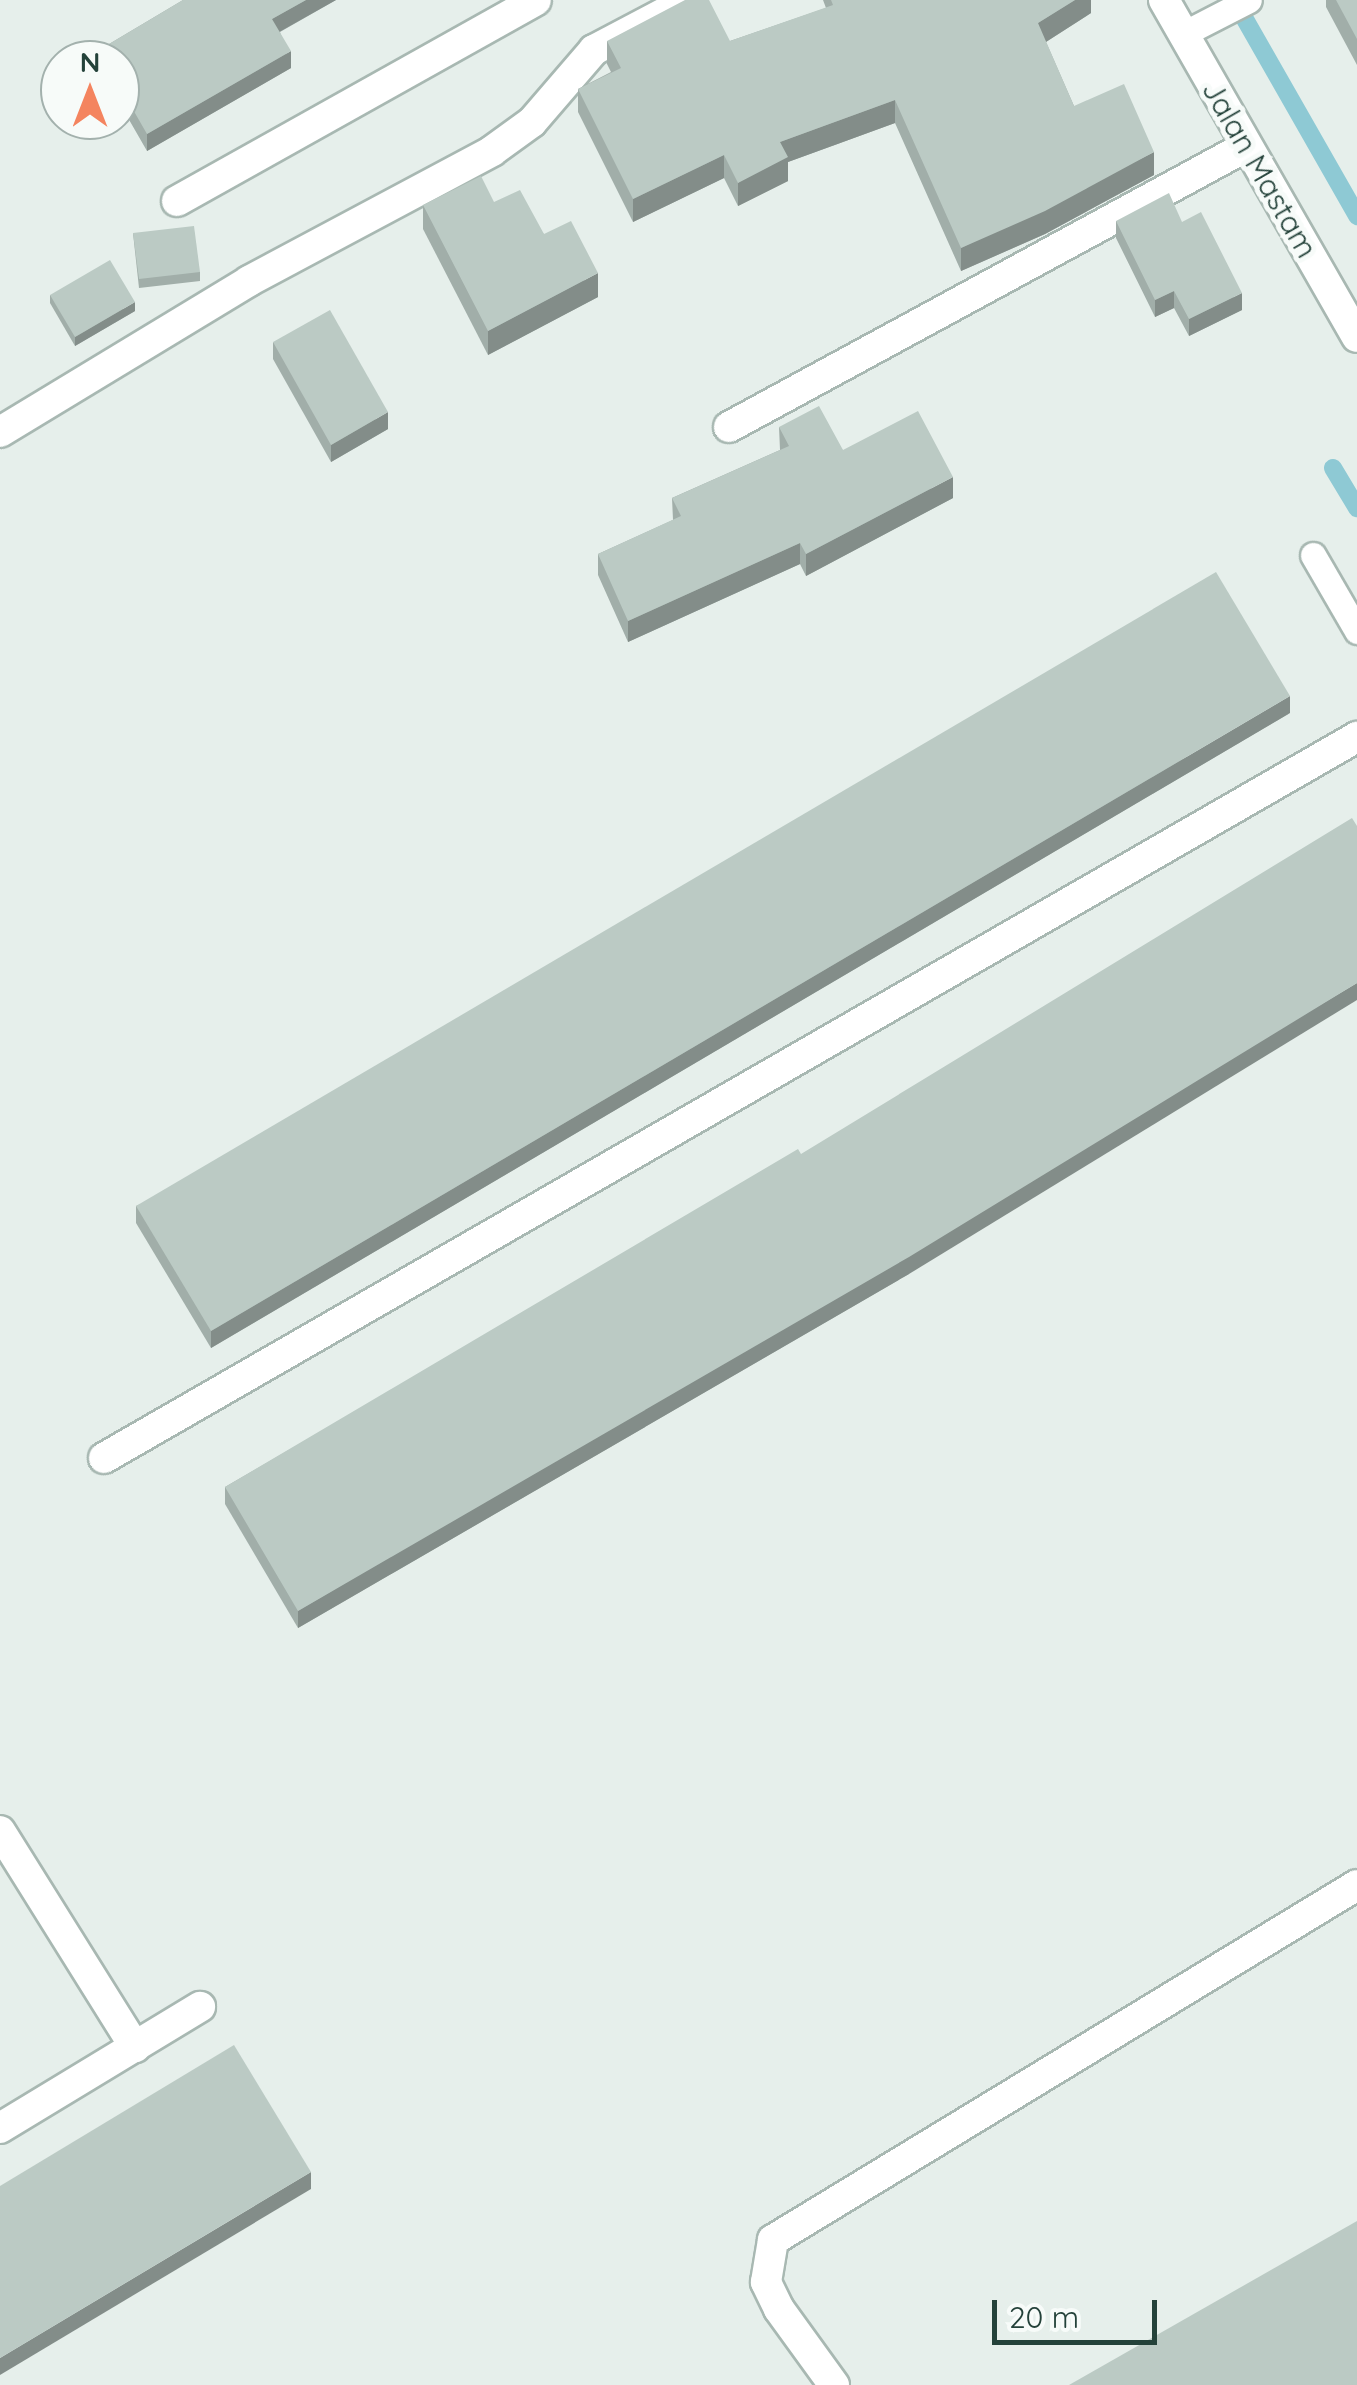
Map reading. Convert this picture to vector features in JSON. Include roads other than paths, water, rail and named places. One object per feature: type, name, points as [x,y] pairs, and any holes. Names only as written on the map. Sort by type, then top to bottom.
[{"type":"street","points":[[177,201],[536,0]]},
{"type":"street","points":[[0,432],[250,280],[492,152],[532,122],[594,50],[689,0]]},
{"type":"street","name":"Jalan Mastam","points":[[1164,0],[1357,337]]},
{"type":"street","points":[[729,427],[1247,146]]},
{"type":"street","points":[[104,1458],[1357,737]]},
{"type":"street","points":[[0,1832],[135,2047]]},
{"type":"street","points":[[834,2385],[779,2309],[766,2282],[774,2240],[1357,1885]]},
{"type":"street","points":[[0,2128],[200,2007]]},
{"type":"lane","points":[[1183,34],[1249,0]]},
{"type":"lane","points":[[1313,556],[1357,631]]},
{"type":"waterway","points":[[1234,0],[1357,216]]},
{"type":"waterway","points":[[1333,468],[1357,508]]}]
